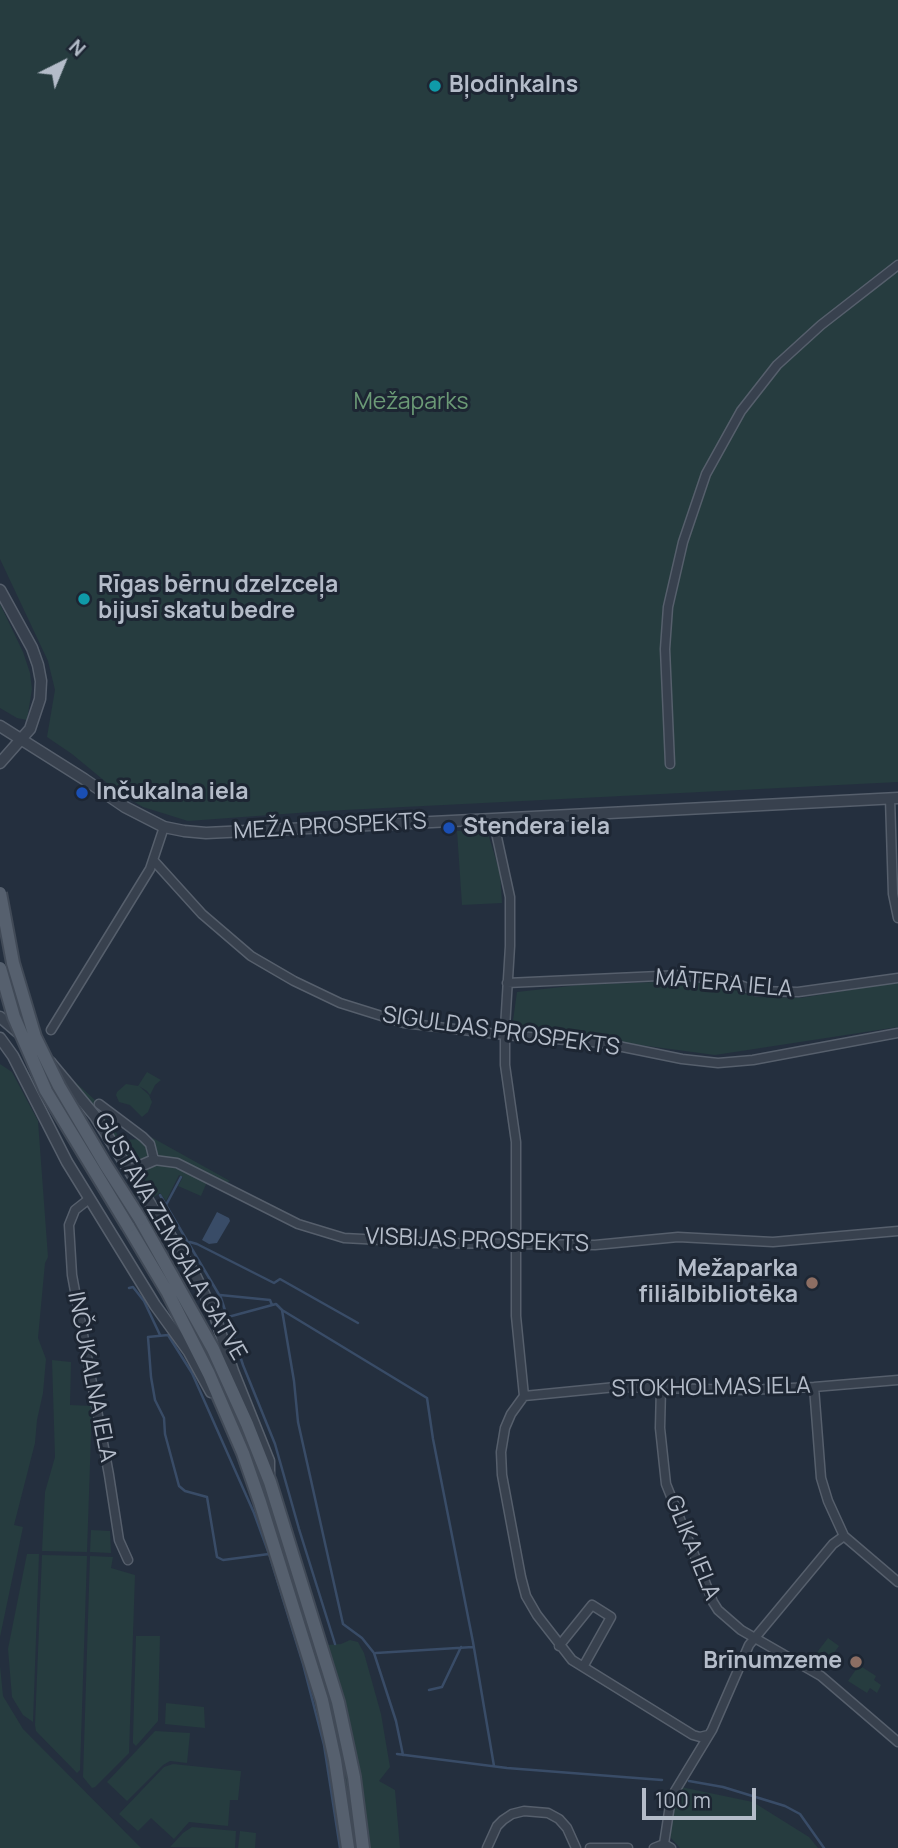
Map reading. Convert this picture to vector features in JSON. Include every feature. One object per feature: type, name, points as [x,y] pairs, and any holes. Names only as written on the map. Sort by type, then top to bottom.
[{"type":"main road","name":"GUSTAVA ZEMGALA GATVE","points":[[0,893],[13,963],[35,1037],[59,1086],[141,1219],[213,1349],[270,1482],[338,1702],[354,1776],[363,1848]]},
{"type":"main road","name":"GUSTAVA ZEMGALA GATVE","points":[[0,968],[14,1017],[46,1091],[186,1328],[233,1432],[260,1502],[322,1700],[335,1760],[348,1848]]},
{"type":"street","points":[[670,764],[665,649],[668,607],[683,542],[706,474],[740,411],[777,365],[821,325],[898,265]]},
{"type":"street","points":[[0,590],[32,648],[41,681],[36,713],[30,729],[0,762]]},
{"type":"street","name":"MEŽA PROSPEKTS","points":[[0,726],[125,807],[164,827],[206,833],[894,798]]},
{"type":"street","points":[[894,798],[893,894],[898,918]]},
{"type":"street","points":[[493,819],[510,897],[505,1065],[516,1142],[516,1316],[524,1396],[505,1428],[501,1452],[502,1475],[526,1595],[559,1646],[572,1660],[693,1735],[708,1735]]},
{"type":"street","points":[[51,1030],[90,970],[154,860],[164,827]]},
{"type":"street","name":"SIGULDAS PROSPEKTS","points":[[154,860],[202,914],[251,956],[294,981],[350,1006],[404,1023],[603,1043],[682,1059],[718,1063],[753,1060],[898,1033]]},
{"type":"street","name":"MĀTERA IELA","points":[[508,984],[681,975],[729,981],[756,991],[798,992],[898,978]]},
{"type":"street","name":"GUSTAVA ZEMGALA GATVE","points":[[0,1017],[60,1073],[95,1116],[195,1275],[211,1306],[233,1371],[269,1461],[270,1482]]},
{"type":"street","name":"GUSTAVA ZEMGALA GATVE","points":[[0,1038],[13,1056],[52,1136],[89,1199],[155,1305],[189,1352],[233,1432]]},
{"type":"street","points":[[33,1095],[42,1076],[60,1073]]},
{"type":"street","points":[[99,1104],[150,1144],[154,1160],[131,1170]]},
{"type":"street","name":"VISBIJAS PROSPEKTS","points":[[154,1160],[177,1163],[298,1224],[344,1238],[515,1245],[595,1245],[678,1237],[773,1242],[898,1231]]},
{"type":"street","name":"INČUKALNA IELA","points":[[89,1199],[75,1210],[69,1225],[72,1275],[109,1475],[118,1540],[121,1551],[128,1560]]},
{"type":"street","name":"STOKHOLMAS IELA","points":[[524,1396],[616,1387],[747,1390],[898,1380]]},
{"type":"street","name":"GLIKA IELA","points":[[661,1387],[660,1428],[666,1484],[713,1602],[724,1617],[821,1676],[898,1742]]},
{"type":"street","points":[[814,1387],[821,1478],[828,1501],[844,1536],[898,1582]]},
{"type":"street","points":[[654,1848],[668,1846],[670,1805],[675,1791],[712,1730],[749,1645],[834,1544],[844,1536]]},
{"type":"street","points":[[559,1646],[592,1605],[611,1617],[583,1667]]},
{"type":"street","points":[[486,1848],[503,1820],[524,1811],[548,1813],[559,1819],[567,1828],[576,1848]]},
{"type":"street","points":[[590,1848],[628,1848]]},
{"type":"green space","name":"Mežaparks","points":[[0,0],[898,0],[898,782],[325,811],[188,821],[143,807],[118,792],[47,737],[55,690],[48,661],[0,559]]},
{"type":"green space","points":[[0,604],[30,673],[32,689],[27,720],[17,718],[0,708]]},
{"type":"green space","points":[[487,830],[500,873],[502,903],[462,905],[457,831]]},
{"type":"green space","points":[[681,981],[726,986],[756,997],[800,998],[898,982],[898,1027],[715,1055],[512,1028],[517,992],[579,985]]},
{"type":"green space","points":[[0,1064],[12,1072],[38,1121],[48,1257],[45,1263],[38,1338],[46,1359],[43,1393],[35,1443],[14,1525],[23,1527],[0,1637]]},
{"type":"green space","points":[[147,1072],[161,1080],[150,1095],[139,1086],[152,1102],[148,1112],[142,1117],[130,1105],[119,1102],[116,1095],[126,1084],[138,1086]]},
{"type":"green space","points":[[74,1081],[95,1100],[119,1137],[124,1140],[140,1139],[147,1145],[149,1153],[145,1159],[134,1162],[130,1160]]},
{"type":"green space","points":[[149,1137],[230,1181],[226,1183],[176,1159],[161,1157]]},
{"type":"green space","points":[[159,1163],[207,1182],[201,1196],[178,1186],[183,1177],[179,1175],[166,1201],[160,1193],[154,1197],[142,1175],[147,1167]]},
{"type":"green space","points":[[140,1228],[222,1378],[263,1478],[328,1683],[348,1767],[359,1848],[353,1848],[343,1768],[318,1667],[265,1496],[244,1439],[137,1229]]},
{"type":"green space","points":[[52,1360],[71,1362],[70,1405],[92,1406],[87,1552],[42,1551],[45,1492],[55,1457]]},
{"type":"green space","points":[[91,1530],[110,1531],[111,1553],[90,1552]]},
{"type":"green space","points":[[27,1554],[39,1554],[33,1722],[23,1715],[12,1697],[8,1649]]},
{"type":"green space","points":[[42,1555],[87,1556],[80,1770],[77,1773],[36,1731],[35,1725]]},
{"type":"green space","points":[[90,1556],[113,1557],[111,1568],[135,1575],[129,1753],[92,1788],[83,1777]]},
{"type":"green space","points":[[136,1636],[160,1636],[158,1721],[136,1746],[133,1737]]},
{"type":"green space","points":[[828,1638],[839,1646],[831,1657],[824,1651],[818,1658],[815,1655]]},
{"type":"green space","points":[[350,1640],[358,1642],[364,1653],[381,1714],[390,1767],[379,1781],[395,1790],[400,1848],[368,1848],[345,1706],[327,1645]]},
{"type":"green space","points":[[859,1665],[876,1676],[874,1680],[881,1685],[877,1693],[870,1688],[867,1693],[848,1681]]},
{"type":"green space","points":[[0,1666],[3,1696],[23,1729],[141,1848],[0,1848]]},
{"type":"green space","points":[[166,1703],[204,1707],[205,1728],[165,1724]]},
{"type":"green space","points":[[155,1731],[190,1733],[187,1763],[170,1761],[163,1765],[127,1801],[107,1782]]},
{"type":"green space","points":[[173,1764],[241,1771],[238,1800],[230,1800],[228,1826],[189,1822],[174,1839],[151,1818],[138,1831],[119,1814],[164,1767]]},
{"type":"green space","points":[[681,1787],[753,1802],[809,1837],[818,1848],[680,1848],[670,1834],[673,1808]]},
{"type":"green space","points":[[192,1827],[236,1831],[235,1848],[170,1847]]},
{"type":"green space","points":[[240,1831],[256,1833],[255,1848],[238,1848]]},
{"type":"water","points":[[217,1212],[230,1221],[217,1243],[209,1244],[202,1240]]},
{"type":"waterway","points":[[166,1205],[181,1177]]},
{"type":"waterway","points":[[160,1195],[221,1298],[243,1365],[275,1444],[335,1644]]},
{"type":"waterway","points":[[190,1242],[274,1283],[280,1279],[358,1323]]},
{"type":"waterway","points":[[129,1288],[133,1287],[144,1301],[160,1335]]},
{"type":"waterway","points":[[220,1295],[270,1300],[272,1305]]},
{"type":"waterway","points":[[228,1317],[276,1304],[282,1310],[298,1422],[343,1624],[362,1638],[374,1653],[396,1721],[403,1755]]},
{"type":"waterway","points":[[282,1310],[427,1398],[494,1766]]},
{"type":"waterway","points":[[269,1554],[223,1560],[217,1557],[207,1497],[185,1491],[179,1486],[165,1434],[164,1418],[155,1400],[148,1337],[168,1335],[192,1373],[254,1513],[269,1554],[303,1664],[324,1745],[340,1848]]},
{"type":"waterway","points":[[429,1690],[442,1687],[461,1647]]},
{"type":"waterway","points":[[376,1653],[473,1647]]},
{"type":"waterway","points":[[397,1754],[507,1768],[662,1780]]},
{"type":"waterway","points":[[689,1781],[723,1787],[785,1806],[800,1814],[824,1848]]},
{"type":"place","name":"Bļodiņkalns","points":[[435,86]]},
{"type":"place","name":"Rīgas bērnu dzelzceļa bijusī skatu bedre","points":[[84,599]]},
{"type":"place","name":"Inčukalna iela","points":[[82,793]]},
{"type":"place","name":"Stendera iela","points":[[449,828]]},
{"type":"place","name":"Mežaparka filiālbibliotēka","points":[[812,1283]]},
{"type":"place","name":"Brīnumzeme","points":[[856,1662]]}]
